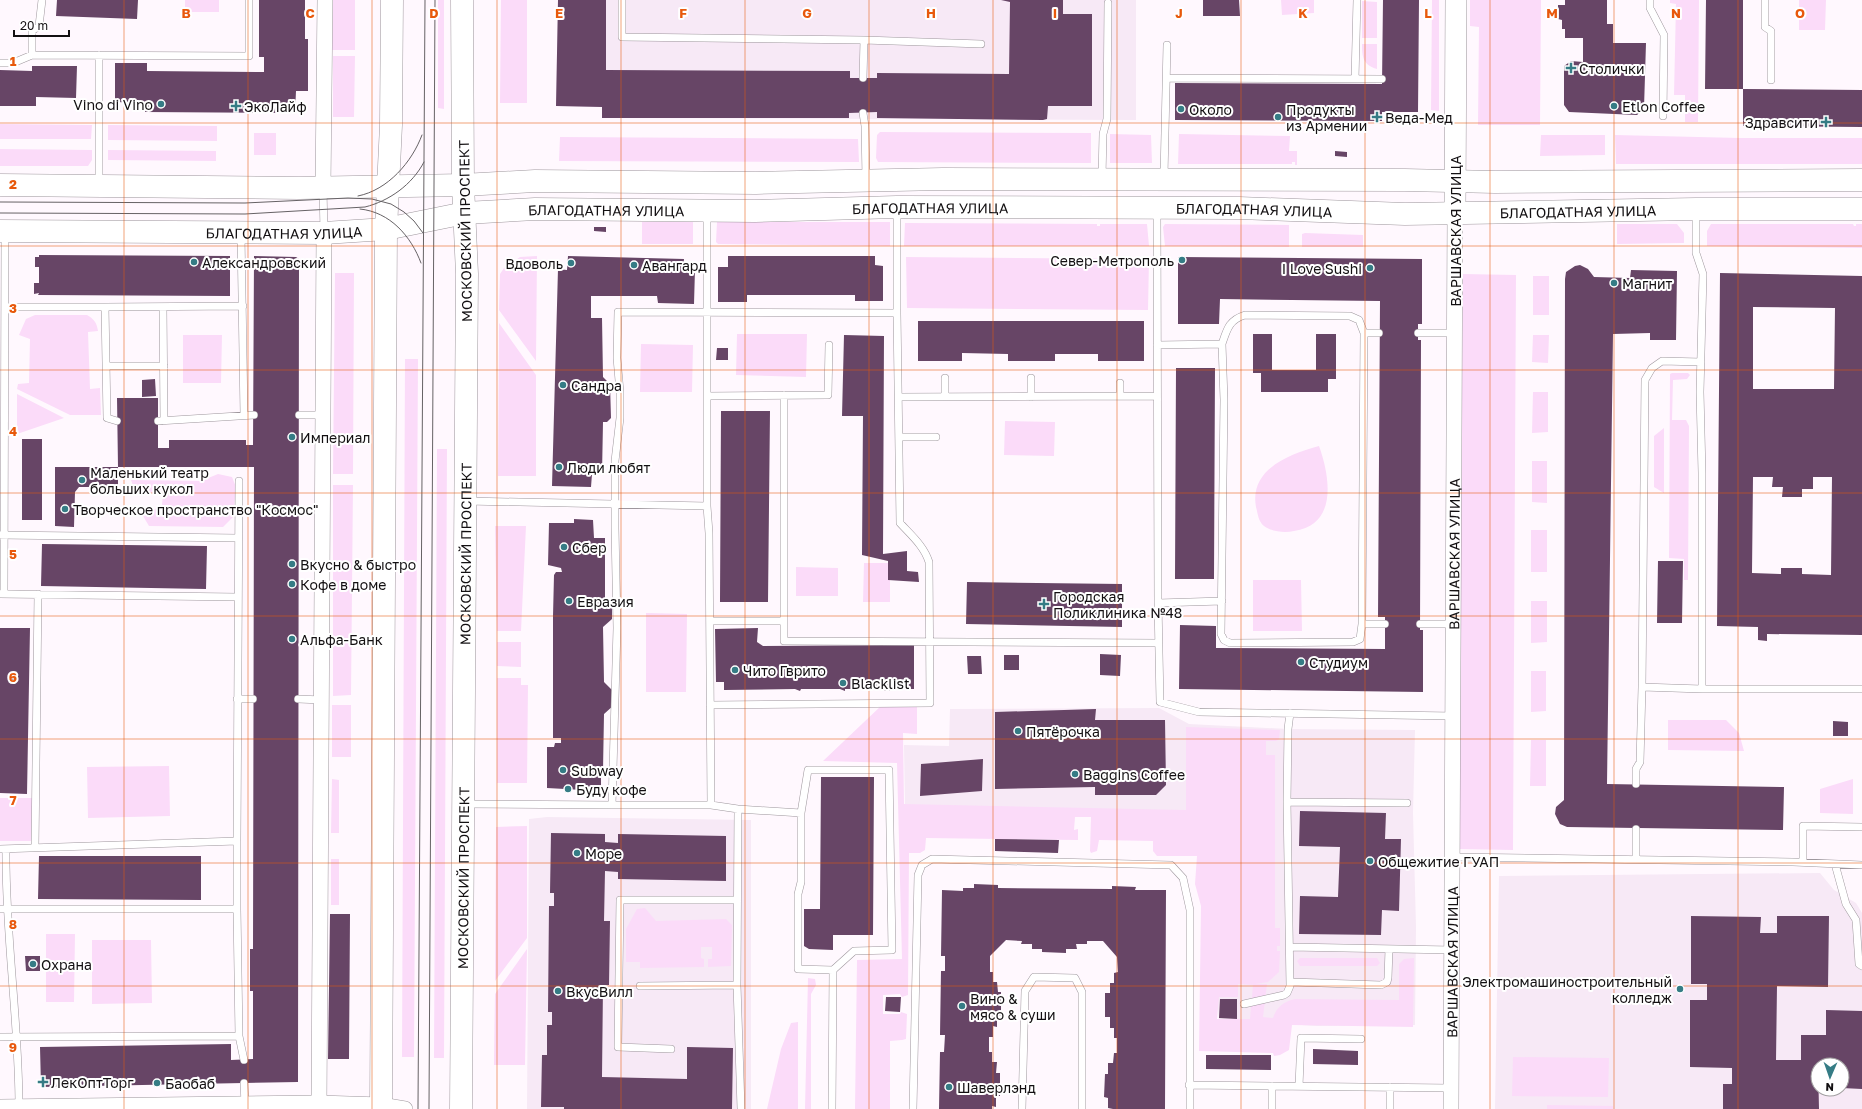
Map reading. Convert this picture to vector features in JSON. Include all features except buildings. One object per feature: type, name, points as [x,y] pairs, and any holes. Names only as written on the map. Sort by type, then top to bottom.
[{"type":"main road","points":[[381,1107],[386,229],[391,125],[392,0]]},
{"type":"main road","name":"МОСКОВСКИЙ ПРОСПЕКТ","points":[[461,1109],[467,274],[463,185],[462,0]]},
{"type":"main road","name":"БЛАГОДАТНАЯ УЛИЦА","points":[[0,185],[323,187],[463,185],[535,181],[756,183],[866,180],[1102,179],[1456,181],[1862,180]]},
{"type":"main road","name":"БЛАГОДАТНАЯ УЛИЦА","points":[[3,231],[324,233],[386,229],[465,214],[534,209],[707,210],[897,207],[1239,208],[1399,214],[1696,209],[1862,209]]},
{"type":"street","points":[[323,187],[324,0]]},
{"type":"street","name":"ВАРШАВСКАЯ УЛИЦА","points":[[1451,1109],[1456,0]]},
{"type":"street","points":[[319,1106],[324,233]]},
{"type":"street","points":[[0,1107],[319,1106],[405,1109]]},
{"type":"lane","points":[[32,54],[32,30],[39,26],[42,0]]},
{"type":"lane","points":[[0,63],[12,63],[32,54],[249,56],[249,0]]},
{"type":"lane","points":[[622,0],[622,37],[864,40],[981,44]]},
{"type":"lane","points":[[1356,79],[1357,0]]},
{"type":"lane","points":[[1650,0],[1650,8],[1664,35],[1663,116]]},
{"type":"lane","points":[[1765,0],[1765,27],[1771,30],[1771,80]]},
{"type":"lane","points":[[1102,179],[1102,134],[1107,119],[1108,3]]},
{"type":"lane","points":[[863,78],[864,40]]},
{"type":"lane","points":[[1164,180],[1167,45]]},
{"type":"lane","points":[[99,55],[99,186]]},
{"type":"lane","points":[[1167,78],[1382,79]]},
{"type":"lane","points":[[863,113],[865,126],[866,180]]},
{"type":"lane","points":[[323,187],[324,233]]},
{"type":"lane","points":[[710,705],[930,703],[930,562],[921,545],[900,523],[897,207]]},
{"type":"lane","points":[[1157,208],[1158,643],[1160,702],[1199,712],[1453,716]]},
{"type":"lane","points":[[1696,209],[1696,253],[1703,274],[1701,362],[1702,688]]},
{"type":"lane","points":[[707,210],[707,506],[709,533],[711,806]]},
{"type":"lane","points":[[3,231],[5,307],[2,319],[2,594],[238,597]]},
{"type":"lane","points":[[241,233],[244,415]]},
{"type":"lane","points":[[5,307],[243,306]]},
{"type":"lane","points":[[105,307],[107,418],[117,421]]},
{"type":"lane","points":[[163,307],[164,366],[161,421],[254,415]]},
{"type":"lane","points":[[612,805],[617,628],[615,461],[620,418],[620,392],[617,358],[618,312],[897,313]]},
{"type":"lane","points":[[1244,315],[1350,316],[1359,320],[1364,333],[1362,624],[1360,639],[1353,642],[1230,642],[1224,640],[1222,634],[1224,407],[1222,344],[1226,330],[1234,319],[1244,315]]},
{"type":"lane","points":[[1364,333],[1379,333]]},
{"type":"lane","points":[[1418,333],[1455,333]]},
{"type":"lane","points":[[1157,344],[1222,344]]},
{"type":"lane","points":[[708,396],[828,395],[829,345]]},
{"type":"lane","points":[[1636,784],[1636,769],[1640,762],[1642,687],[1645,380],[1652,368],[1662,361],[1701,362]]},
{"type":"lane","points":[[106,366],[164,366]]},
{"type":"lane","points":[[946,378],[946,397]]},
{"type":"lane","points":[[1031,378],[1031,397]]},
{"type":"lane","points":[[1120,383],[1120,396]]},
{"type":"lane","points":[[784,395],[784,641],[1158,643]]},
{"type":"lane","points":[[898,396],[1157,396]]},
{"type":"lane","points":[[299,415],[324,415]]},
{"type":"lane","points":[[899,438],[936,437]]},
{"type":"lane","points":[[239,481],[236,841],[238,1036],[244,1060]]},
{"type":"lane","points":[[466,501],[707,506]]},
{"type":"lane","points":[[2,535],[238,538]]},
{"type":"lane","points":[[35,848],[38,594]]},
{"type":"lane","points":[[1158,603],[1222,601]]},
{"type":"lane","points":[[710,621],[784,621]]},
{"type":"lane","points":[[1362,624],[1385,624]]},
{"type":"lane","points":[[1420,624],[1453,624]]},
{"type":"lane","points":[[1642,687],[1862,689]]},
{"type":"lane","points":[[236,699],[253,699]]},
{"type":"lane","points":[[298,699],[322,700]]},
{"type":"lane","points":[[1244,1004],[1284,995],[1289,989],[1291,982],[1288,802],[1288,729],[1290,713]]},
{"type":"lane","points":[[808,770],[889,770],[892,950],[854,951],[833,970],[798,969],[798,894],[801,882],[801,813],[808,770]]},
{"type":"lane","points":[[1288,802],[1407,803]]},
{"type":"lane","points":[[464,804],[711,806],[801,813]]},
{"type":"lane","points":[[738,809],[737,985],[741,1108]]},
{"type":"lane","points":[[1803,862],[1803,826],[1862,827]]},
{"type":"lane","points":[[1636,828],[1636,859]]},
{"type":"lane","points":[[19,1107],[17,1037],[3,908],[3,849],[236,841]]},
{"type":"lane","points":[[1452,857],[1803,862],[1862,865]]},
{"type":"lane","points":[[913,1109],[918,875],[922,865],[932,859],[1171,865],[1183,878],[1190,910],[1190,1109]]},
{"type":"lane","points":[[1835,864],[1846,904],[1856,920],[1859,964],[1862,966]]},
{"type":"lane","points":[[671,1049],[618,1047],[620,900],[737,900]]},
{"type":"lane","points":[[3,908],[237,909]]},
{"type":"lane","points":[[1290,947],[1452,950]]},
{"type":"lane","points":[[1291,982],[1381,985],[1387,982],[1388,978],[1389,949]]},
{"type":"lane","points":[[832,1108],[833,970]]},
{"type":"lane","points":[[1022,1109],[1025,991],[1034,977],[1075,978],[1082,992],[1082,1109]]},
{"type":"lane","points":[[640,986],[737,985]]},
{"type":"lane","points":[[0,1037],[238,1036]]},
{"type":"lane","points":[[1299,1086],[1301,1038],[1361,1039]]},
{"type":"lane","points":[[240,1106],[244,1083]]},
{"type":"lane","points":[[1190,1085],[1451,1088]]},
{"type":"lane","points":[[1272,1086],[1272,1109]]},
{"type":"lane","points":[[1390,1087],[1390,1109]]},
{"type":"shaded area","points":[[185,0],[219,0],[219,12],[185,12]]},
{"type":"shaded area","points":[[333,0],[355,0],[355,50],[332,50]]},
{"type":"shaded area","points":[[438,0],[444,0],[444,109],[438,108]]},
{"type":"shaded area","points":[[501,0],[527,0],[527,103],[500,103]]},
{"type":"shaded area","points":[[558,0],[1136,0],[1136,120],[602,118],[602,107],[556,106]]},
{"type":"shaded area","points":[[1281,0],[1314,0],[1314,13],[1282,15]]},
{"type":"shaded area","points":[[1432,0],[1439,0],[1439,111],[1431,110]]},
{"type":"shaded area","points":[[1470,0],[1541,0],[1540,125],[1478,125],[1479,27],[1470,26]]},
{"type":"shaded area","points":[[1670,0],[1699,0],[1698,122],[1685,122],[1685,95],[1674,95],[1676,4],[1670,3]]},
{"type":"shaded area","points":[[1799,0],[1826,0],[1825,30],[1799,30]]},
{"type":"shaded area","points":[[1362,1],[1377,2],[1377,38],[1362,38]]},
{"type":"shaded area","points":[[1362,44],[1377,44],[1377,69],[1366,63],[1364,60]]},
{"type":"shaded area","points":[[333,56],[355,56],[354,117],[333,117]]},
{"type":"shaded area","points":[[0,124],[92,125],[91,139],[0,139]]},
{"type":"shaded area","points":[[108,125],[217,126],[217,141],[108,140]]},
{"type":"shaded area","points":[[880,132],[1091,133],[1091,163],[878,162],[876,158],[877,135]]},
{"type":"shaded area","points":[[254,133],[276,133],[276,155],[254,155]]},
{"type":"shaded area","points":[[1110,134],[1151,135],[1152,163],[1110,163]]},
{"type":"shaded area","points":[[1179,134],[1290,136],[1289,151],[1297,151],[1297,165],[1295,165],[1295,162],[1292,162],[1292,164],[1178,164]]},
{"type":"shaded area","points":[[1541,135],[1605,135],[1605,155],[1540,156]]},
{"type":"shaded area","points":[[1615,135],[1740,138],[1862,138],[1862,164],[1616,164]]},
{"type":"shaded area","points":[[560,137],[858,139],[859,162],[559,161]]},
{"type":"shaded area","points":[[0,149],[92,150],[92,160],[88,166],[0,166]]},
{"type":"shaded area","points":[[108,150],[216,151],[216,161],[108,160]]},
{"type":"shaded area","points":[[642,222],[693,222],[693,244],[642,244]]},
{"type":"shaded area","points":[[717,222],[890,222],[890,246],[718,244],[716,242]]},
{"type":"shaded area","points":[[905,223],[1097,224],[1097,226],[1100,226],[1100,224],[1147,224],[1149,246],[904,246]]},
{"type":"shaded area","points":[[1165,224],[1289,225],[1289,247],[1165,246],[1163,227]]},
{"type":"shaded area","points":[[1617,224],[1677,224],[1684,233],[1684,243],[1617,244]]},
{"type":"shaded area","points":[[1711,224],[1853,224],[1856,226],[1856,224],[1862,224],[1862,248],[1707,246],[1707,231]]},
{"type":"shaded area","points":[[1302,234],[1363,235],[1363,247],[1302,247]]},
{"type":"shaded area","points":[[537,256],[536,361],[499,310],[500,274],[504,268],[520,257]]},
{"type":"shaded area","points":[[906,257],[1149,259],[1148,310],[907,308]]},
{"type":"shaded area","points":[[335,273],[354,273],[353,474],[333,474]]},
{"type":"shaded area","points":[[1463,274],[1516,275],[1513,850],[1458,849]]},
{"type":"shaded area","points":[[1533,276],[1549,276],[1549,315],[1533,315]]},
{"type":"shaded area","points":[[35,315],[87,315],[95,322],[98,331],[88,332],[90,389],[100,388],[101,415],[70,415],[17,389],[18,384],[29,383],[30,339],[19,335],[26,319]]},
{"type":"shaded area","points":[[499,323],[536,375],[536,476],[498,476]]},
{"type":"shaded area","points":[[737,334],[807,334],[806,377],[736,375]]},
{"type":"shaded area","points":[[183,335],[222,335],[221,383],[183,383]]},
{"type":"shaded area","points":[[1533,335],[1549,335],[1548,363],[1532,362]]},
{"type":"shaded area","points":[[641,344],[693,345],[692,392],[640,392]]},
{"type":"shaded area","points":[[405,359],[418,359],[414,1057],[402,1057]]},
{"type":"shaded area","points":[[1688,373],[1690,375],[1687,379],[1673,380],[1672,420],[1686,420],[1689,426],[1688,580],[1684,580],[1684,559],[1669,558],[1670,374]]},
{"type":"shaded area","points":[[1533,392],[1548,392],[1548,432],[1532,433]]},
{"type":"shaded area","points":[[17,394],[64,418],[17,434]]},
{"type":"shaded area","points":[[1005,421],[1055,422],[1054,456],[1004,455]]},
{"type":"shaded area","points":[[1664,428],[1664,493],[1654,487],[1654,436]]},
{"type":"shaded area","points":[[1319,446],[1328,484],[1327,498],[1324,509],[1318,519],[1308,527],[1290,532],[1275,531],[1267,528],[1260,522],[1256,507],[1256,494],[1259,483],[1265,473],[1284,459]]},
{"type":"shaded area","points":[[437,449],[447,449],[444,1058],[434,1058]]},
{"type":"shaded area","points":[[1532,461],[1547,461],[1547,503],[1532,502]]},
{"type":"shaded area","points":[[218,474],[232,477],[236,487],[233,517],[223,527],[149,526],[143,516],[162,505],[163,494],[135,491],[131,480],[201,481]]},
{"type":"shaded area","points":[[333,485],[353,485],[351,695],[333,696]]},
{"type":"shaded area","points":[[495,526],[526,526],[521,631],[497,631]]},
{"type":"shaded area","points":[[1531,530],[1547,530],[1547,572],[1531,572]]},
{"type":"shaded area","points":[[864,563],[890,563],[890,602],[863,602]]},
{"type":"shaded area","points":[[796,567],[838,568],[838,596],[796,596]]},
{"type":"shaded area","points":[[1253,580],[1301,580],[1302,631],[1253,631]]},
{"type":"shaded area","points":[[1531,601],[1547,601],[1547,642],[1531,643]]},
{"type":"shaded area","points":[[646,613],[687,614],[686,692],[646,692]]},
{"type":"shaded area","points":[[497,642],[521,642],[521,667],[497,666]]},
{"type":"shaded area","points":[[1531,671],[1546,671],[1546,711],[1531,712]]},
{"type":"shaded area","points":[[497,678],[521,678],[521,685],[528,685],[527,783],[497,783]]},
{"type":"shaded area","points":[[332,705],[351,705],[351,757],[332,757]]},
{"type":"shaded area","points":[[882,705],[917,705],[917,734],[903,733],[904,804],[1186,810],[1186,727],[1280,730],[1279,739],[1276,741],[1266,741],[1266,755],[1275,755],[1275,928],[1280,928],[1280,946],[1277,946],[1277,951],[1280,951],[1279,972],[1268,982],[1256,984],[1267,984],[1263,1017],[1273,1018],[1276,1011],[1281,1006],[1287,1001],[1295,999],[1399,1000],[1399,964],[1404,959],[1414,958],[1413,1027],[1292,1025],[1289,1050],[1280,1055],[1274,1056],[1273,1053],[1199,1051],[1201,906],[1195,884],[1197,856],[1157,856],[1153,851],[1153,841],[1099,840],[1097,851],[1091,853],[1091,817],[1075,817],[1074,830],[1078,829],[1078,840],[926,838],[925,850],[920,853],[909,853],[908,995],[902,997],[900,994],[883,995],[883,1014],[900,1014],[901,1012],[907,1014],[906,1039],[890,1041],[890,1109],[855,1109],[857,960],[902,959],[897,763],[823,761]],"holes":[[[1238,984],[1253,985],[1250,1019],[1217,1019],[1219,997],[1238,997]]]},
{"type":"shaded area","points":[[1159,708],[1189,724],[1288,729],[1415,730],[1413,813],[1416,927],[1415,1025],[1317,1026],[1219,1020],[1203,825],[1191,813],[905,805],[904,745],[949,746],[950,709]]},
{"type":"shaded area","points":[[1668,720],[1726,720],[1739,733],[1744,751],[1668,750]]},
{"type":"shaded area","points":[[1531,740],[1546,740],[1546,786],[1530,786]]},
{"type":"shaded area","points":[[169,766],[170,816],[88,818],[87,767]]},
{"type":"shaded area","points":[[332,779],[339,780],[339,833],[331,833]]},
{"type":"shaded area","points":[[1853,779],[1853,814],[1820,813],[1820,789]]},
{"type":"shaded area","points":[[0,798],[33,798],[32,841],[0,841]]},
{"type":"shaded area","points":[[547,817],[751,820],[751,1109],[527,1109],[529,819]]},
{"type":"shaded area","points":[[527,826],[527,938],[495,981],[496,827]]},
{"type":"shaded area","points":[[331,859],[339,859],[339,905],[331,905]]},
{"type":"shaded area","name":"Электромашиностроительный колледж","points":[[1820,873],[1834,890],[1856,903],[1862,913],[1862,1109],[1495,1109],[1499,876]]},
{"type":"shaded area","points":[[645,908],[656,921],[726,919],[732,925],[731,966],[708,967],[708,959],[712,959],[712,947],[701,947],[701,958],[704,959],[704,967],[640,968],[640,962],[626,962],[626,929],[637,909]]},
{"type":"shaded area","points":[[46,934],[75,934],[74,1002],[46,1002]]},
{"type":"shaded area","points":[[92,940],[151,940],[152,1003],[92,1004]]},
{"type":"shaded area","points":[[527,949],[525,1065],[494,1065],[495,994]]},
{"type":"shaded area","points":[[1300,958],[1377,958],[1380,963],[1377,966],[1300,966],[1297,961]]},
{"type":"shaded area","points":[[808,978],[815,979],[816,985],[811,994],[811,1109],[805,1109]]},
{"type":"shaded area","points":[[798,1022],[798,1109],[767,1109],[781,1049],[791,1023]]},
{"type":"shaded area","points":[[1513,1057],[1609,1058],[1608,1097],[1512,1096]]},
{"type":"shaded area","points":[[1547,1105],[1613,1106],[1613,1109],[1547,1109]]},
{"type":"tram line","points":[[418,1109],[425,0]]},
{"type":"tram line","points":[[429,1109],[435,0]]},
{"type":"tram line","points":[[358,196],[379,188],[398,173],[412,155],[422,135]]},
{"type":"tram line","points":[[0,213],[245,214],[365,207],[383,201],[399,191],[413,178],[424,162]]},
{"type":"tram line","points":[[0,202],[245,203],[348,198],[372,199],[391,204],[404,212],[414,221],[423,233]]},
{"type":"tram line","points":[[360,209],[381,215],[398,227],[417,253],[421,263]]},
{"type":"place","name":"Столички","points":[[1571,68]]},
{"type":"place","name":"Vino di Vino","points":[[161,104]]},
{"type":"place","name":"ЭкоЛайф","points":[[236,106]]},
{"type":"place","name":"Etlon Coffee","points":[[1614,106]]},
{"type":"place","name":"Около","points":[[1181,109]]},
{"type":"place","name":"Продукты из Армении","points":[[1278,117]]},
{"type":"place","name":"Веда-Мед","points":[[1377,117]]},
{"type":"place","name":"Здравсити","points":[[1826,122]]},
{"type":"place","name":"Север-Метрополь","points":[[1182,260]]},
{"type":"place","name":"Александровский","points":[[194,262]]},
{"type":"place","name":"Вдоволь","points":[[571,263]]},
{"type":"place","name":"Авангард","points":[[634,265]]},
{"type":"place","name":"I Love Sushi","points":[[1370,268]]},
{"type":"place","name":"Магнит","points":[[1614,283]]},
{"type":"place","name":"Сандра","points":[[563,385]]},
{"type":"place","name":"Империал","points":[[292,437]]},
{"type":"place","name":"Люди любят","points":[[559,467]]},
{"type":"place","name":"Маленький театр больших кукол","points":[[82,480]]},
{"type":"place","name":"Творческое пространство \"Космос\"","points":[[65,509]]},
{"type":"place","name":"Сбер","points":[[564,547]]},
{"type":"place","name":"Вкусно & быстро","points":[[292,564]]},
{"type":"place","name":"Кофе в доме","points":[[292,584]]},
{"type":"place","name":"Евразия","points":[[569,601]]},
{"type":"place","name":"Городская Поликлиника №48","points":[[1044,604]]},
{"type":"place","name":"Альфа-Банк","points":[[292,639]]},
{"type":"place","name":"Студиум","points":[[1301,662]]},
{"type":"place","name":"Чито Гврито","points":[[735,670]]},
{"type":"place","name":"Blacklist","points":[[843,683]]},
{"type":"place","name":"Пятёрочка","points":[[1018,731]]},
{"type":"place","name":"Subway","points":[[563,770]]},
{"type":"place","name":"Baggins Coffee","points":[[1075,774]]},
{"type":"place","name":"Буду кофе","points":[[568,789]]},
{"type":"place","name":"Море","points":[[577,853]]},
{"type":"place","name":"Общежитие ГУАП","points":[[1370,861]]},
{"type":"place","name":"Охрана","points":[[33,964]]},
{"type":"place","name":"Электромашиностроительный колледж","points":[[1680,989]]},
{"type":"place","name":"ВкусВилл","points":[[558,991]]},
{"type":"place","name":"Вино & мясо & суши","points":[[962,1006]]},
{"type":"place","name":"ЛекОптТорг","points":[[43,1082]]},
{"type":"place","name":"Баобаб","points":[[157,1083]]},
{"type":"place","name":"Шаверлэнд","points":[[949,1087]]}]
